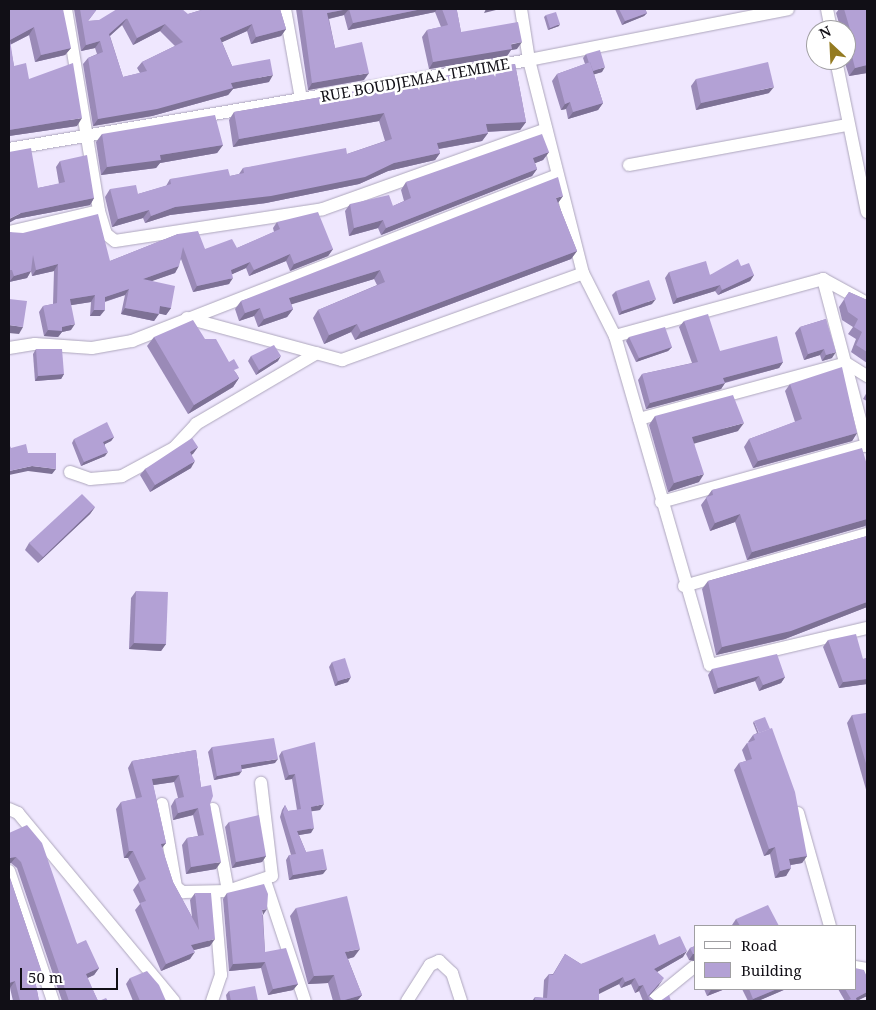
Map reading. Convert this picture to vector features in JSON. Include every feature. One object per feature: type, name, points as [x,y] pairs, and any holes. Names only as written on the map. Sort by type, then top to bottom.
[{"type":"street","points":[[66,9],[88,136],[98,211],[108,237],[122,242],[323,209],[546,129]]},
{"type":"street","name":"RUE BOUDJEMAA TEMIME","points":[[285,9],[300,99]]},
{"type":"street","points":[[521,9],[529,60],[583,273],[615,336],[684,586],[712,667],[867,628]]},
{"type":"street","name":"RUE BOUDJEMAA TEMIME","points":[[9,149],[529,60],[788,9]]},
{"type":"street","points":[[838,70],[867,212]]},
{"type":"street","points":[[629,165],[848,125]]},
{"type":"street","points":[[9,348],[35,344],[105,347],[187,318],[557,175]]},
{"type":"street","points":[[9,232],[98,211]]},
{"type":"street","points":[[187,318],[342,360],[583,273]]},
{"type":"street","points":[[615,336],[823,279],[867,303]]},
{"type":"street","points":[[661,502],[867,445],[823,279]]},
{"type":"street","points":[[70,472],[90,479],[122,476],[174,448],[196,424],[317,353]]},
{"type":"street","points":[[639,419],[846,363],[867,376]]},
{"type":"street","points":[[684,586],[867,534]]},
{"type":"street","points":[[162,804],[176,888],[183,892],[228,891],[265,881],[274,867],[261,783]]},
{"type":"street","points":[[796,804],[830,925]]},
{"type":"street","points":[[213,809],[228,891]]},
{"type":"street","points":[[9,810],[18,813],[174,1001]]},
{"type":"street","points":[[9,871],[53,1001]]},
{"type":"street","points":[[265,881],[306,1001]]},
{"type":"street","points":[[212,1001],[221,975],[214,892]]},
{"type":"street","points":[[407,1001],[430,965],[439,962],[452,973],[461,1001]]},
{"type":"street","points":[[652,1001],[694,967]]},
{"type":"building","points":[[9,9],[63,9],[71,48],[41,55],[34,27],[10,40],[14,66],[26,63],[29,79],[73,63],[82,118],[9,130]]},
{"type":"building","points":[[80,9],[97,9],[88,21],[99,20],[117,9],[182,9],[188,14],[205,9],[280,9],[286,29],[256,37],[252,24],[220,38],[232,66],[270,59],[273,75],[231,83],[233,88],[157,109],[98,119],[88,58],[103,52],[100,41],[86,45]],"holes":[[[127,18],[137,38],[165,24],[183,42],[142,62],[147,71],[123,77],[109,34]]]},
{"type":"building","points":[[302,9],[348,9],[327,13],[335,48],[362,42],[369,73],[312,83]]},
{"type":"building","points":[[349,9],[422,9],[353,23]]},
{"type":"building","points":[[442,9],[457,9],[461,32],[518,22],[522,42],[511,44],[512,49],[433,62],[427,30],[448,25]]},
{"type":"building","points":[[619,9],[645,9],[647,13],[625,21]]},
{"type":"building","points":[[844,9],[867,9],[867,65],[856,68],[856,20],[847,20]]},
{"type":"building","points":[[556,12],[560,24],[550,28],[546,15]]},
{"type":"building","points":[[600,50],[605,67],[593,71],[586,54]]},
{"type":"building","points":[[590,62],[603,103],[573,112],[570,102],[565,104],[557,74]]},
{"type":"building","points":[[768,62],[774,87],[701,103],[696,79]]},
{"type":"building","points":[[515,64],[526,122],[486,124],[488,133],[437,143],[440,153],[394,163],[365,177],[271,196],[175,207],[151,216],[149,210],[118,219],[110,189],[136,185],[138,194],[171,184],[170,179],[228,169],[230,176],[244,173],[243,168],[346,148],[347,154],[392,139],[384,113],[239,139],[234,112]]},
{"type":"building","points":[[215,115],[223,145],[160,155],[161,160],[107,167],[102,134]]},
{"type":"building","points":[[542,134],[549,152],[533,158],[537,169],[386,228],[383,220],[354,228],[350,204],[389,195],[393,206],[411,198],[406,182]]},
{"type":"building","points":[[31,148],[38,188],[65,182],[60,161],[87,155],[94,198],[21,213],[9,219],[9,152]]},
{"type":"building","points":[[558,177],[563,196],[556,198],[577,251],[361,332],[357,324],[329,335],[318,310],[385,282],[380,270],[289,298],[293,309],[264,319],[260,308],[245,313],[241,301]]},
{"type":"building","points":[[318,212],[333,249],[294,264],[290,254],[254,270],[250,262],[231,270],[233,278],[197,286],[183,247],[179,266],[143,279],[175,286],[171,308],[160,306],[159,314],[125,308],[129,289],[105,297],[105,310],[94,310],[95,295],[70,299],[75,324],[62,327],[62,331],[48,330],[43,306],[57,303],[58,264],[36,270],[33,255],[31,271],[14,276],[12,270],[9,270],[9,232],[23,233],[98,214],[110,261],[178,234],[198,231],[205,249],[232,239],[237,248],[280,229],[277,222]]},
{"type":"building","points":[[738,259],[741,266],[749,263],[754,275],[722,290],[720,285],[677,298],[669,272],[706,261],[710,275]]},
{"type":"building","points":[[649,280],[656,299],[622,311],[616,291]]},
{"type":"building","points":[[849,292],[867,300],[867,352],[856,345],[862,332],[854,327],[858,319],[848,312],[844,299]]},
{"type":"building","points":[[9,299],[27,301],[23,327],[9,325]]},
{"type":"building","points":[[708,314],[720,351],[777,336],[783,362],[723,378],[725,383],[650,403],[642,374],[698,362],[684,321]]},
{"type":"building","points":[[826,319],[836,352],[826,355],[824,349],[808,354],[800,327]]},
{"type":"building","points":[[193,320],[205,339],[216,339],[229,362],[234,359],[239,368],[234,370],[239,378],[194,405],[154,337]]},
{"type":"building","points":[[665,327],[672,347],[639,358],[629,337]]},
{"type":"building","points":[[274,345],[281,356],[259,370],[251,356]]},
{"type":"building","points":[[36,349],[62,349],[64,374],[38,376]]},
{"type":"building","points":[[842,367],[857,433],[758,461],[749,439],[802,419],[790,384]]},
{"type":"building","points":[[733,395],[744,423],[692,437],[704,474],[674,483],[655,416]]},
{"type":"building","points":[[107,422],[114,437],[103,442],[108,452],[84,462],[74,439]]},
{"type":"building","points":[[192,438],[198,447],[190,452],[195,461],[155,485],[145,469]]},
{"type":"building","points":[[9,444],[11,448],[26,444],[28,453],[56,453],[56,469],[32,466],[9,471]]},
{"type":"building","points":[[862,448],[867,465],[867,519],[752,552],[740,514],[715,523],[706,497],[713,495],[712,490]]},
{"type":"building","points":[[82,494],[95,507],[43,557],[29,543]]},
{"type":"building","points":[[867,536],[867,602],[791,631],[722,647],[708,581]]},
{"type":"building","points":[[136,591],[168,592],[166,644],[134,643]]},
{"type":"building","points":[[856,634],[863,659],[867,658],[867,679],[843,682],[828,640]]},
{"type":"building","points":[[777,654],[785,677],[763,685],[759,676],[718,688],[712,669]]},
{"type":"building","points":[[345,658],[351,677],[338,681],[332,662]]},
{"type":"building","points":[[866,713],[867,717],[867,767],[852,715]]},
{"type":"building","points":[[765,717],[770,729],[759,733],[754,721]]},
{"type":"building","points":[[772,728],[795,792],[807,856],[789,859],[791,868],[780,871],[775,847],[769,849],[739,763],[752,759],[747,743],[755,740],[753,735]]},
{"type":"building","points":[[274,738],[278,759],[241,765],[242,771],[217,776],[212,747]]},
{"type":"building","points":[[315,742],[324,804],[311,807],[314,828],[297,831],[306,852],[323,849],[327,869],[293,875],[289,855],[296,854],[283,812],[285,805],[288,811],[301,809],[295,774],[289,775],[282,751]]},
{"type":"building","points":[[196,750],[201,787],[211,785],[213,796],[210,804],[221,862],[191,867],[187,838],[204,835],[198,808],[178,813],[175,799],[184,797],[179,775],[152,779],[166,843],[161,844],[173,882],[199,930],[195,893],[211,893],[215,939],[191,945],[195,952],[166,964],[140,903],[146,901],[138,883],[146,879],[133,851],[129,851],[121,802],[142,797],[132,761]]},
{"type":"building","points":[[259,815],[266,856],[236,862],[229,822]]},
{"type":"building","points":[[27,825],[42,843],[77,944],[86,940],[99,968],[86,974],[98,1001],[69,1001],[21,862],[16,857],[9,858],[9,833]]},
{"type":"building","points":[[9,875],[42,973],[34,975],[39,1001],[20,1001],[15,981],[9,983]]},
{"type":"building","points":[[264,884],[268,894],[267,909],[262,910],[265,952],[286,948],[298,984],[273,989],[265,962],[233,964],[227,893]]},
{"type":"building","points":[[347,896],[360,949],[345,952],[362,995],[341,1001],[334,975],[314,976],[296,908]]},
{"type":"building","points":[[768,905],[778,925],[739,925],[736,919]]},
{"type":"building","points":[[655,934],[659,945],[680,936],[687,951],[654,969],[664,978],[648,996],[655,1001],[650,1001],[643,985],[639,986],[635,978],[625,982],[623,977],[599,989],[599,1001],[535,1001],[535,997],[547,998],[549,974],[553,975],[565,954],[581,964]]},
{"type":"building","points":[[694,946],[694,954],[693,954],[690,948]]},
{"type":"building","points":[[856,968],[864,970],[867,977],[867,992],[856,998],[857,1001],[846,1001],[851,999],[846,990],[856,990]]},
{"type":"building","points":[[147,971],[159,985],[166,1001],[140,1001],[130,978]]},
{"type":"building","points":[[255,986],[258,1001],[231,1001],[229,991]]},
{"type":"building","points":[[749,990],[775,990],[753,999]]},
{"type":"building","points":[[669,995],[671,1001],[660,1001]]}]
